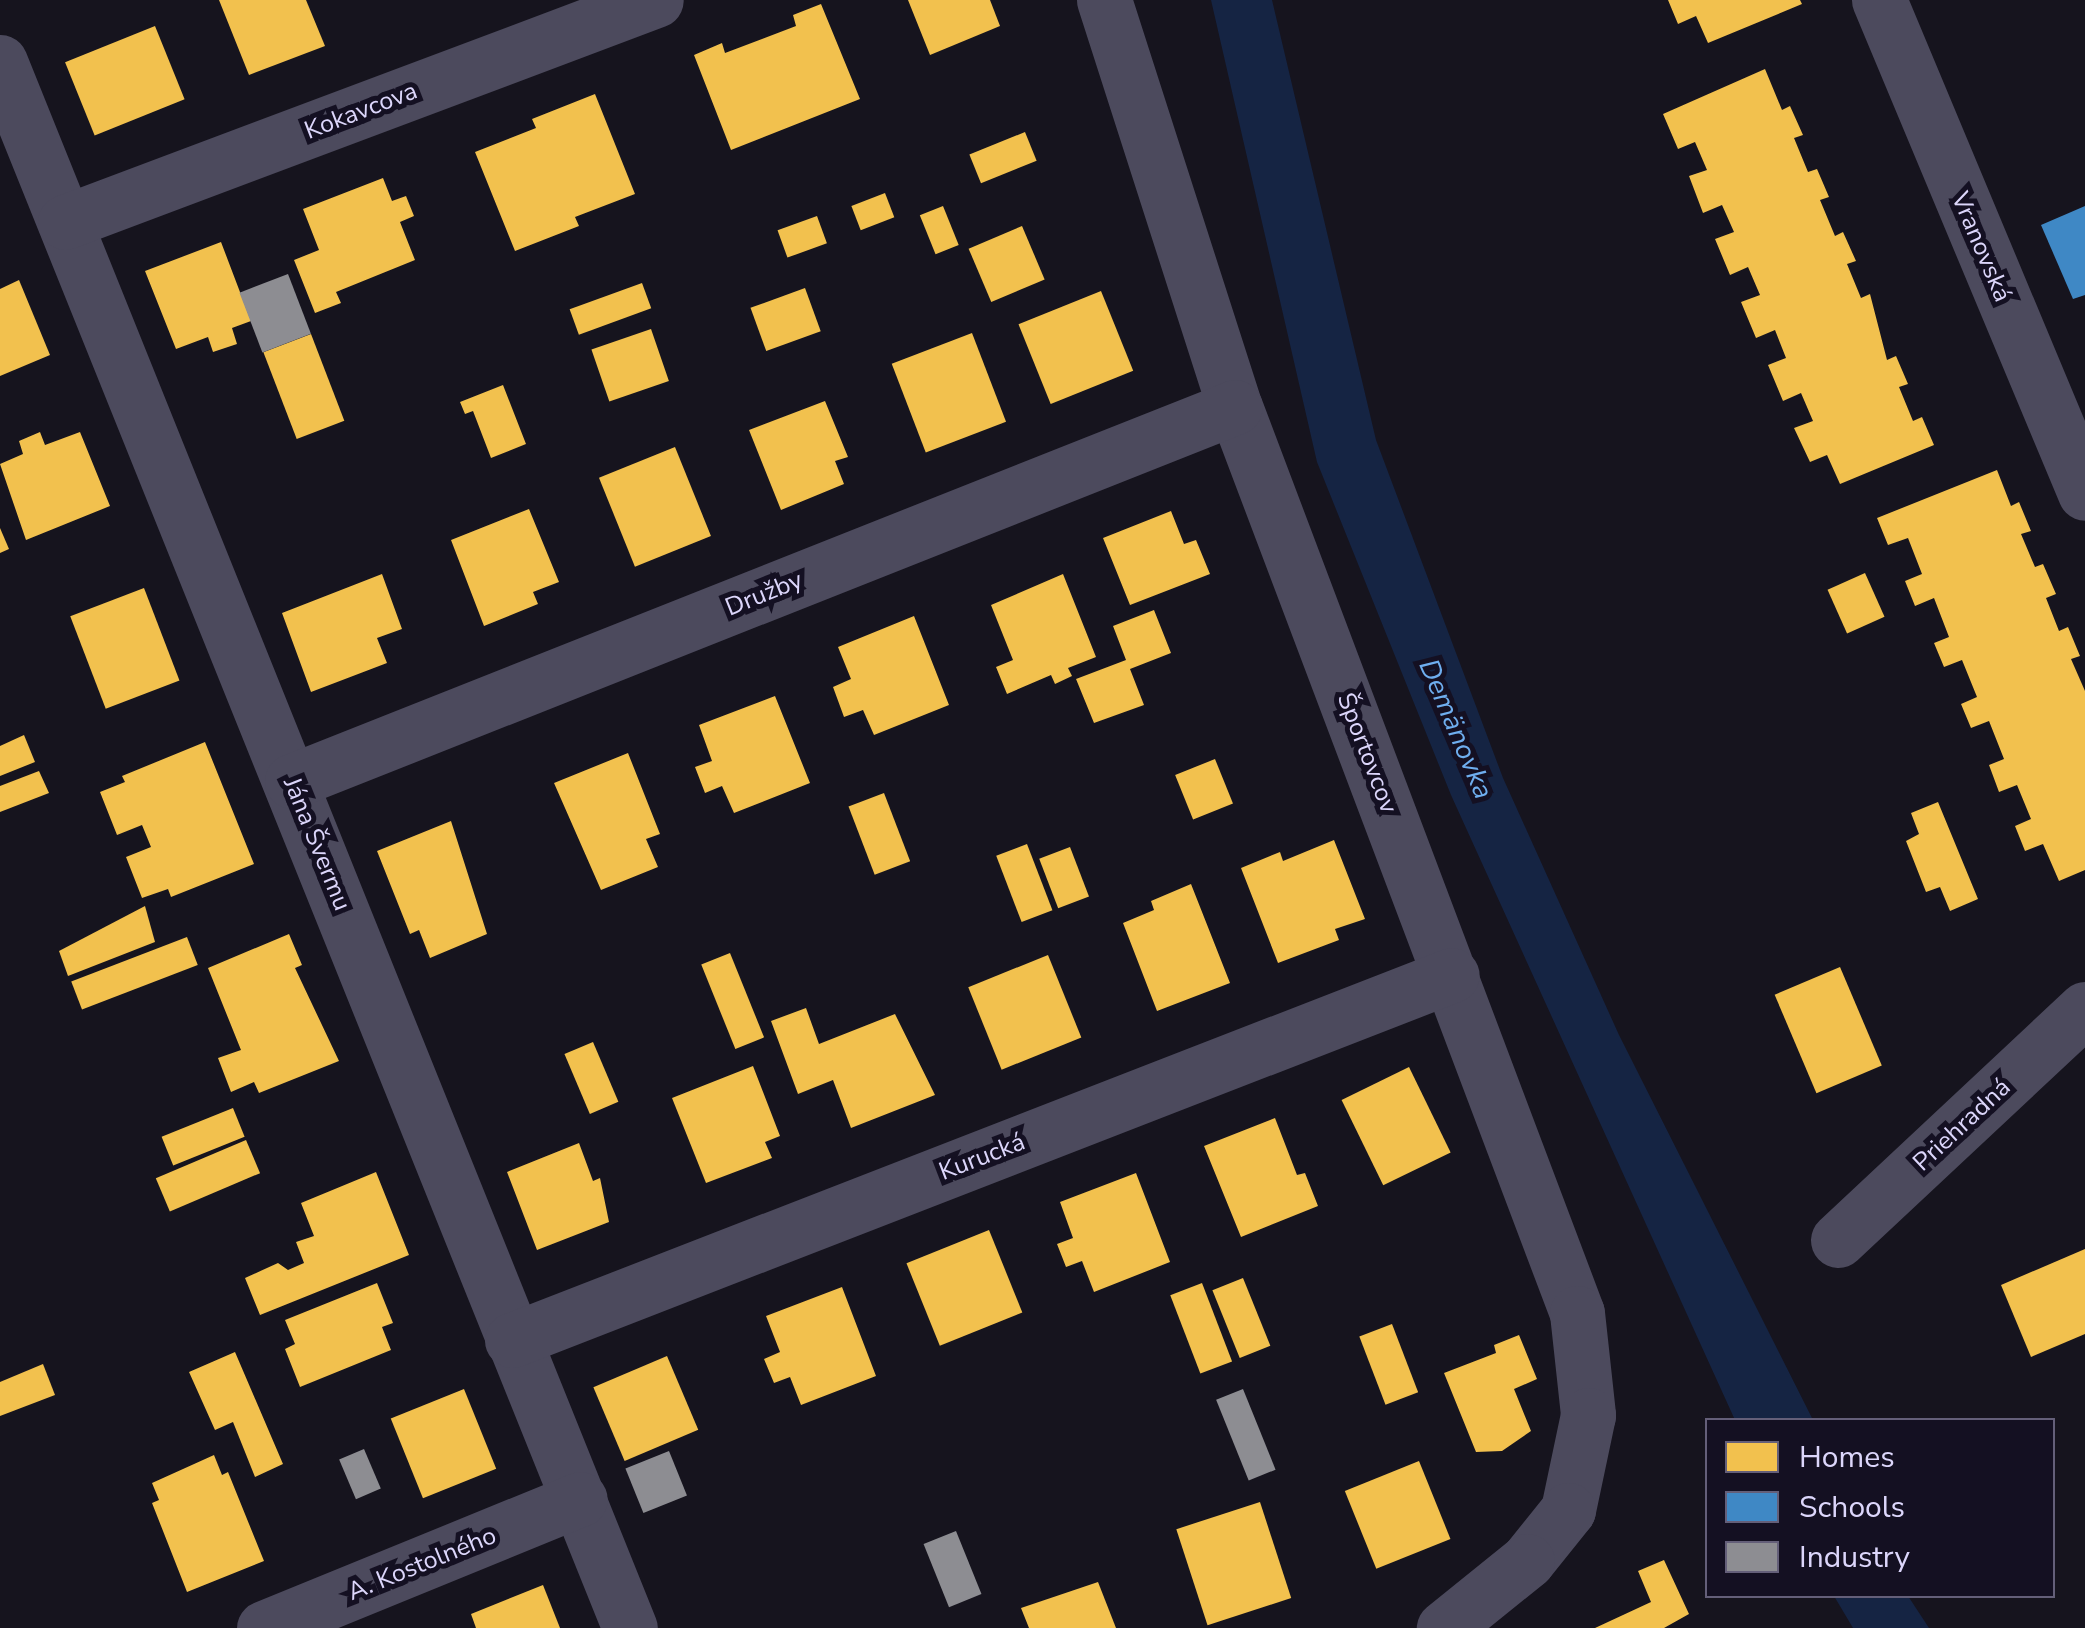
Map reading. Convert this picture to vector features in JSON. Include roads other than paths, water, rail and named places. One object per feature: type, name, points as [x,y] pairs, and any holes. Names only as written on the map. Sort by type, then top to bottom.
[{"type":"street","name":"Kokavcova","points":[[65,222],[656,0]]},
{"type":"street","name":"Športovcov","points":[[1104,0],[1235,407],[1577,1312],[1588,1415],[1568,1510],[1527,1560],[1445,1625]]},
{"type":"street","name":"Vranovská","points":[[1878,0],[2085,494]]},
{"type":"street","name":"Jána Švermu","points":[[0,62],[630,1628]]},
{"type":"street","name":"Družby","points":[[292,782],[1235,407]]},
{"type":"street","name":"Kurucká","points":[[512,1340],[1452,975]]},
{"type":"street","name":"Priehradná","points":[[1838,1240],[2085,1009]]},
{"type":"street","name":"A. Kostolného","points":[[264,1628],[580,1499]]},
{"type":"water","name":"Demänovka","points":[[1211,0],[1272,0],[1376,440],[1503,778],[1619,1035],[1812,1418],[1734,1418],[1451,795],[1317,462]]},
{"type":"water","points":[[1835,1598],[1909,1598],[1929,1628],[1853,1628]]}]
